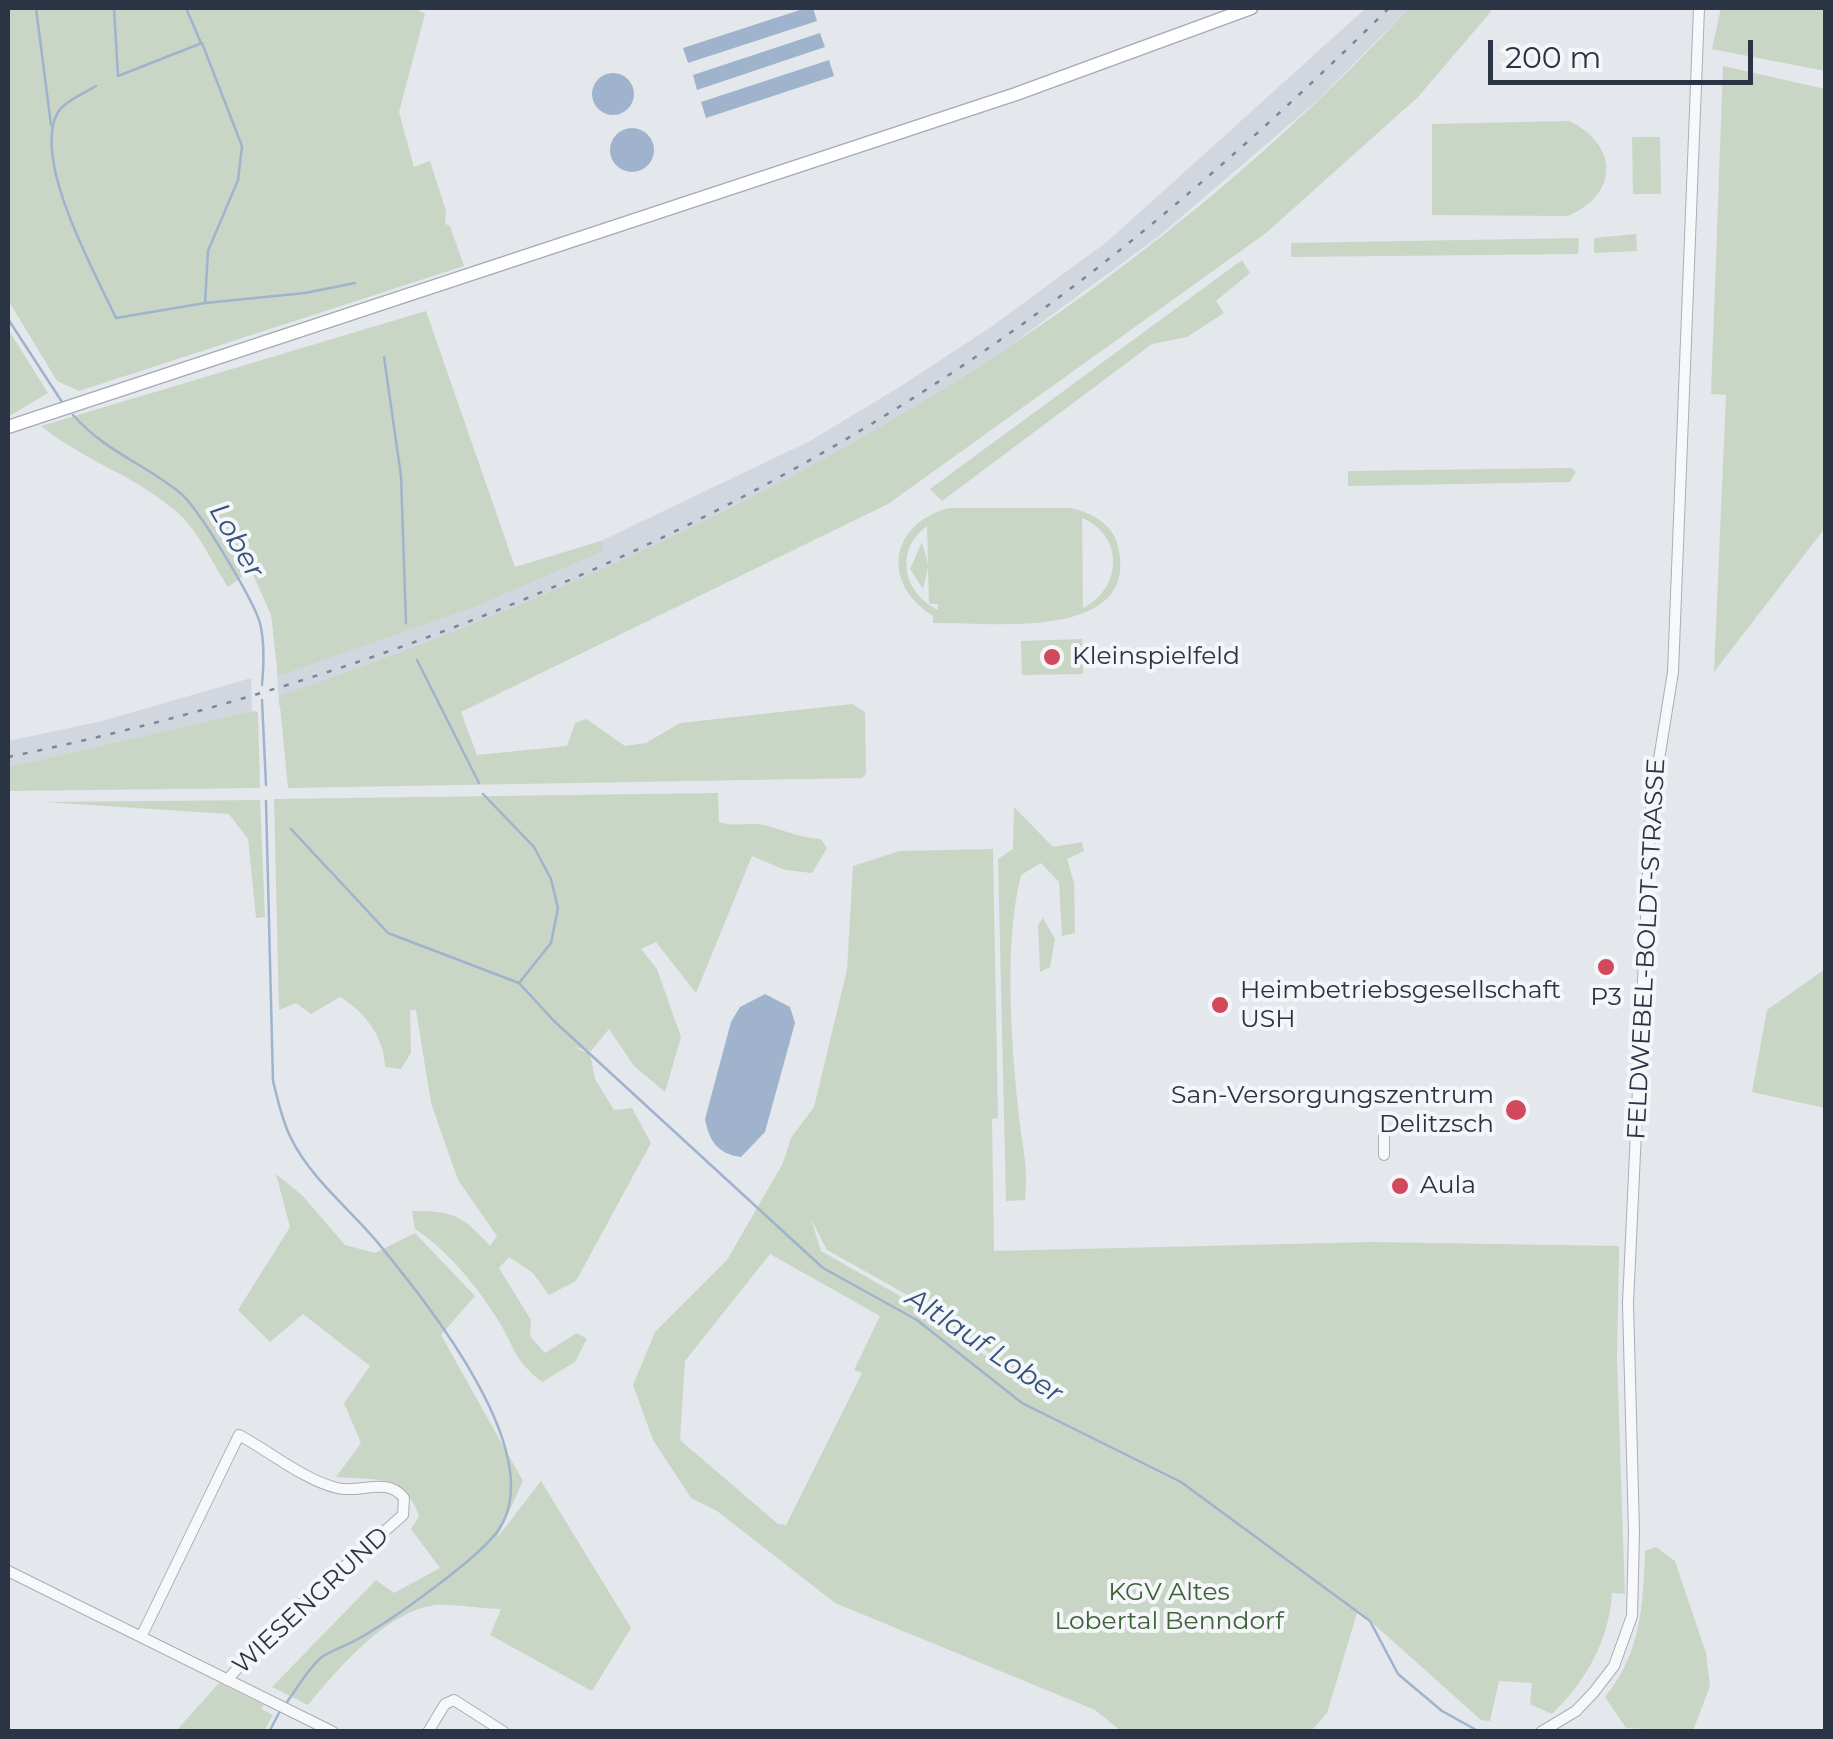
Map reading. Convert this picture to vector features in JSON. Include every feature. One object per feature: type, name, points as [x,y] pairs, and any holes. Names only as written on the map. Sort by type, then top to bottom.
[{"type":"main road","points":[[8,427],[1016,94],[1251,8]]},
{"type":"street","name":"FELDWEBEL-BOLDT-STRASSE","points":[[1541,1732],[1576,1711],[1614,1666],[1632,1616],[1634,1532],[1628,1303],[1651,810],[1673,672],[1699,8]]},
{"type":"street","points":[[1384,1132],[1384,1154]]},
{"type":"street","name":"WIESENGRUND","points":[[141,1638],[239,1435],[332,1487],[378,1486],[399,1492],[406,1509],[395,1523],[282,1620],[227,1680]]},
{"type":"street","points":[[8,1571],[333,1732]]},
{"type":"street","points":[[428,1732],[445,1704],[454,1700],[504,1732]]},
{"type":"shaded area","points":[[1366,8],[1409,8],[1318,100],[1159,236],[1007,348],[824,466],[552,609],[279,706],[277,670],[424,611],[515,568],[601,541],[810,441],[898,388],[991,327],[1108,241]]},
{"type":"shaded area","points":[[251,678],[252,711],[8,767],[8,741],[102,721]]},
{"type":"green space","points":[[8,8],[416,9],[425,14],[399,112],[414,167],[430,161],[446,211],[445,224],[450,226],[464,266],[79,391],[57,381],[8,300]]},
{"type":"green space","points":[[1409,8],[1494,8],[1418,97],[1266,233],[888,504],[461,712],[477,755],[567,746],[575,723],[586,719],[625,746],[646,743],[680,723],[852,704],[865,712],[866,774],[862,778],[288,788],[279,696],[437,638],[591,574],[742,502],[888,423],[1028,334],[1163,236],[1290,127]]},
{"type":"green space","points":[[1721,8],[1825,8],[1825,71],[1712,49]]},
{"type":"green space","points":[[1723,66],[1825,89],[1825,528],[1714,672],[1726,395],[1711,394]]},
{"type":"green space","points":[[1569,121],[1597,142],[1604,155],[1604,182],[1585,207],[1568,216],[1432,215],[1432,124]]},
{"type":"green space","points":[[1632,137],[1660,137],[1661,194],[1633,194]]},
{"type":"green space","points":[[1636,234],[1637,251],[1594,253],[1594,238]]},
{"type":"green space","points":[[1579,238],[1578,254],[1291,257],[1291,243]]},
{"type":"green space","points":[[1242,260],[1250,273],[1216,301],[1224,313],[1187,337],[1152,344],[942,501],[930,489]]},
{"type":"green space","points":[[426,311],[515,567],[601,541],[603,551],[474,607],[278,676],[271,615],[251,570],[228,587],[180,515],[147,490],[41,426]]},
{"type":"green space","points":[[8,329],[48,393],[8,417]]},
{"type":"green space","points":[[1571,468],[1576,472],[1570,482],[1348,486],[1348,471]]},
{"type":"green space","points":[[949,508],[1079,510],[1095,517],[1113,534],[1119,551],[1118,580],[1105,601],[1082,614],[1053,621],[933,623],[933,616],[916,603],[899,572],[904,541],[914,527]],"holes":[[[1082,518],[1096,526],[1111,549],[1111,575],[1106,588],[1083,608]],[[927,526],[928,564],[922,542],[910,569],[923,589],[928,567],[929,604],[917,593],[907,571],[910,547]]]},
{"type":"green space","name":"Kleinspielfeld","points":[[1082,639],[1083,674],[1022,675],[1021,641]]},
{"type":"green space","points":[[258,712],[260,788],[8,791],[8,767]]},
{"type":"green space","points":[[718,793],[719,822],[768,826],[821,839],[827,848],[812,873],[785,870],[752,856],[696,993],[656,942],[641,949],[657,969],[681,1037],[665,1092],[634,1066],[609,1029],[591,1051],[574,1047],[590,1054],[595,1079],[614,1110],[632,1108],[651,1143],[576,1281],[549,1295],[533,1273],[509,1257],[499,1268],[531,1320],[530,1336],[545,1353],[577,1333],[587,1339],[575,1362],[542,1382],[520,1359],[471,1282],[415,1229],[412,1211],[438,1212],[464,1221],[490,1246],[497,1236],[458,1180],[431,1103],[416,1010],[410,1010],[411,1053],[401,1069],[385,1067],[372,1026],[340,997],[311,1014],[296,1003],[279,1010],[274,799]]},
{"type":"green space","points":[[260,800],[265,917],[256,918],[248,839],[229,814],[44,802]]},
{"type":"green space","points":[[1014,807],[1053,847],[1082,842],[1084,851],[1067,859],[1074,883],[1075,933],[1062,936],[1059,882],[1041,863],[1021,875],[1012,930],[1010,991],[1026,1188],[1025,1200],[1006,1201],[998,859],[1013,849]]},
{"type":"green space","name":"KGV Altes Lobertal Benndorf","points":[[993,849],[998,1118],[992,1119],[994,1251],[1371,1242],[1619,1246],[1617,1360],[1625,1594],[1612,1593],[1606,1628],[1594,1659],[1552,1714],[1530,1704],[1532,1683],[1499,1681],[1490,1721],[1481,1720],[1358,1610],[1327,1713],[1311,1731],[1121,1731],[1095,1710],[835,1603],[717,1511],[691,1498],[653,1440],[633,1385],[655,1332],[727,1260],[783,1163],[791,1138],[814,1107],[847,970],[853,866],[900,851]],"holes":[[[811,1219],[827,1250],[920,1302],[1011,1369],[1010,1374],[921,1308],[821,1251]],[[770,1254],[880,1316],[854,1370],[862,1373],[786,1525],[778,1524],[680,1440],[685,1361]]]},
{"type":"green space","points":[[1043,918],[1055,939],[1050,967],[1040,972],[1038,925]]},
{"type":"green space","points":[[1825,969],[1825,1108],[1752,1092],[1767,1010]]},
{"type":"green space","points":[[276,1174],[303,1196],[345,1245],[375,1253],[415,1233],[475,1296],[441,1335],[523,1481],[497,1538],[541,1481],[631,1628],[592,1691],[490,1635],[501,1609],[445,1605],[419,1609],[382,1629],[308,1705],[272,1687],[376,1580],[394,1593],[440,1568],[411,1529],[419,1516],[405,1492],[375,1479],[336,1477],[361,1443],[344,1403],[370,1366],[303,1314],[270,1342],[238,1310],[290,1227]]},
{"type":"green space","points":[[1656,1547],[1675,1561],[1706,1653],[1710,1686],[1693,1731],[1626,1728],[1605,1697],[1633,1646],[1641,1610],[1645,1551]]},
{"type":"green space","points":[[219,1683],[264,1705],[261,1709],[273,1715],[264,1731],[176,1731]]},
{"type":"water","points":[[813,8],[817,21],[688,63],[683,48]]},
{"type":"water","points":[[820,33],[825,47],[697,90],[693,75]]},
{"type":"water","points":[[829,60],[834,76],[706,118],[701,102]]},
{"type":"water","points":[[613,73],[628,79],[634,94],[628,109],[613,115],[598,109],[592,94],[598,79]]},
{"type":"water","points":[[632,128],[647,135],[654,150],[647,165],[632,172],[617,165],[610,150],[617,135]]},
{"type":"water","points":[[765,994],[790,1007],[795,1023],[765,1132],[741,1157],[716,1145],[705,1119],[731,1022],[740,1007]]},
{"type":"waterway","points":[[36,8],[51,125]]},
{"type":"waterway","points":[[114,8],[118,76],[202,43],[242,146],[238,180],[208,251],[205,303],[305,293],[355,283]]},
{"type":"waterway","points":[[186,8],[201,43]]},
{"type":"waterway","points":[[96,86],[58,112],[52,132],[53,158],[69,216],[116,318],[205,303]]},
{"type":"waterway","name":"Lober","points":[[8,319],[62,402]]},
{"type":"waterway","points":[[384,357],[401,476],[406,623]]},
{"type":"waterway","name":"Lober","points":[[73,415],[98,439],[179,492],[199,515],[260,623],[262,685]]},
{"type":"waterway","points":[[417,660],[479,783]]},
{"type":"waterway","name":"Lober","points":[[262,700],[266,785]]},
{"type":"waterway","points":[[483,794],[534,847],[551,879],[558,908],[551,943],[519,983]]},
{"type":"waterway","points":[[266,801],[273,1081],[285,1125],[310,1168],[428,1306],[477,1382],[496,1422],[508,1462],[510,1498],[499,1529],[473,1556],[389,1620],[322,1657],[285,1705]]},
{"type":"waterway","name":"Altlauf Lober","points":[[291,829],[388,933],[519,983],[554,1021],[823,1268],[917,1320],[1022,1403],[1181,1482],[1370,1621],[1398,1674],[1442,1711],[1480,1732]]},
{"type":"waterway","points":[[269,1732],[280,1711]]},
{"type":"railway","points":[[8,757],[152,723],[295,683],[435,634],[572,579],[707,515],[837,445],[962,366],[1083,279],[1240,148],[1389,8]]},
{"type":"place","name":"Kleinspielfeld","points":[[1052,657]]},
{"type":"place","name":"P3","points":[[1606,967]]},
{"type":"place","name":"Heimbetriebsgesellschaft USH","points":[[1220,1005]]},
{"type":"place","name":"San-Versorgungszentrum Delitzsch","points":[[1516,1110]]},
{"type":"place","name":"Aula","points":[[1400,1186]]}]
